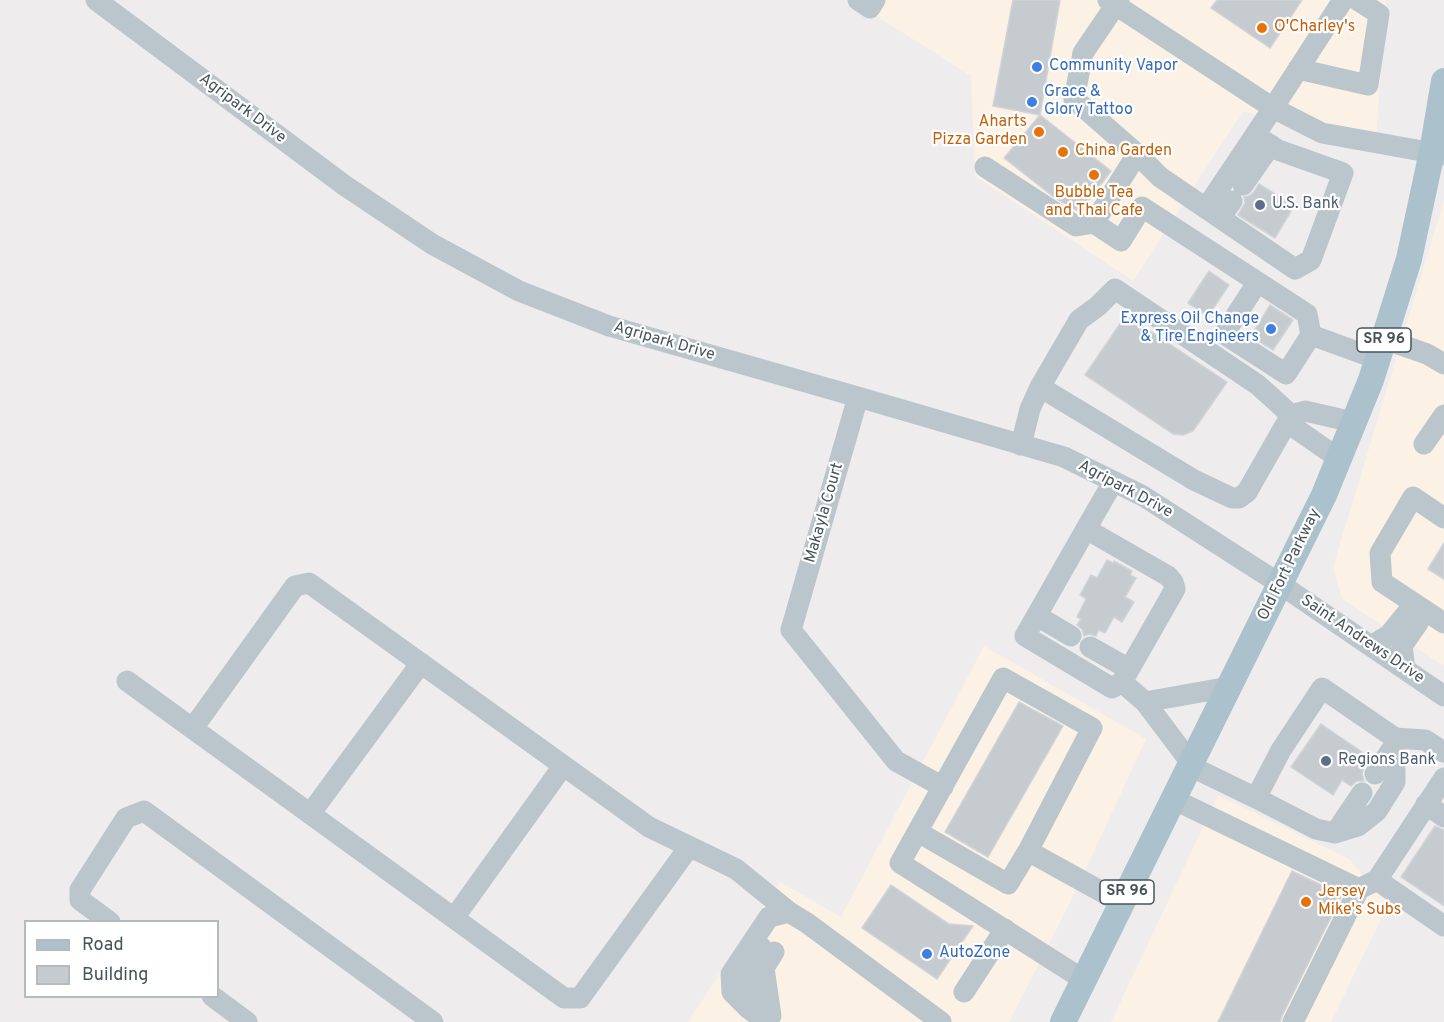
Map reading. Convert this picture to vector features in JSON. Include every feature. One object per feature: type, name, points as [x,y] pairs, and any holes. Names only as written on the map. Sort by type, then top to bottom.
[{"type":"main road","name":"Old Fort Parkway","points":[[1063,1022],[1324,495],[1371,380],[1409,259],[1438,153],[1444,81]]},
{"type":"street","name":"Agripark Drive","points":[[96,0],[344,185],[432,244],[519,291],[609,326],[1064,457],[1143,496],[1280,585]]},
{"type":"street","points":[[858,0],[870,8],[875,0]]},
{"type":"street","points":[[1225,203],[1263,140],[1273,108],[1343,0]]},
{"type":"street","points":[[1298,69],[1368,85],[1379,14],[1357,0]]},
{"type":"street","points":[[1263,140],[1278,150],[1343,173],[1311,260],[1295,269],[1225,203],[1160,177],[1074,99],[1083,53],[1114,2],[1273,108],[1322,133],[1438,153]]},
{"type":"street","points":[[1225,203],[1263,140]]},
{"type":"street","points":[[1094,223],[1137,154]]},
{"type":"street","points":[[985,167],[1076,226],[1094,223],[1121,241],[1160,177]]},
{"type":"street","points":[[1142,207],[1307,314],[1311,335],[1286,374],[1224,334],[1257,283]]},
{"type":"street","points":[[1021,445],[1030,409],[1040,387],[1079,320],[1115,289],[1258,385],[1291,415],[1295,428],[1338,458]]},
{"type":"street","points":[[1311,335],[1381,349],[1427,354],[1444,364]]},
{"type":"street","points":[[1040,387],[1194,480],[1232,498],[1239,498],[1247,492],[1291,415],[1305,411],[1353,422]]},
{"type":"street","name":"Makayla Court","points":[[858,397],[791,630],[896,761],[943,787]]},
{"type":"street","points":[[1424,444],[1444,415]]},
{"type":"street","points":[[1086,529],[1168,576],[1175,589],[1125,676],[1112,688],[1025,636],[1037,616],[1086,529],[1113,482]]},
{"type":"street","points":[[1444,518],[1413,497],[1380,553],[1382,582],[1444,623]]},
{"type":"street","points":[[193,729],[295,586],[309,583],[649,827],[736,869],[789,912],[807,922],[941,1022]]},
{"type":"street","name":"Saint Andrews Drive","points":[[1280,585],[1444,696]]},
{"type":"street","points":[[1371,646],[1389,635],[1407,613],[1423,609]]},
{"type":"street","points":[[1405,669],[1402,646],[1418,623],[1423,609]]},
{"type":"street","points":[[1037,616],[1071,636]]},
{"type":"street","points":[[1090,647],[1125,676],[1191,764],[1316,829],[1335,833],[1358,826],[1377,812],[1395,782],[1395,742]]},
{"type":"street","points":[[310,814],[420,663]]},
{"type":"street","points":[[918,832],[1008,884],[1028,851],[1092,728],[1003,678],[900,863],[1084,980]]},
{"type":"street","points":[[127,681],[564,998],[579,998],[689,847]]},
{"type":"street","points":[[1145,702],[1229,687]]},
{"type":"street","points":[[1256,798],[1281,750],[1322,688],[1395,742],[1425,740],[1444,752]]},
{"type":"street","points":[[1375,774],[1395,742]]},
{"type":"street","points":[[454,918],[563,766]]},
{"type":"street","points":[[1293,1022],[1368,885],[1444,778]]},
{"type":"street","points":[[1335,833],[1362,793]]},
{"type":"street","points":[[1173,800],[1368,885],[1444,926]]},
{"type":"street","points":[[1426,804],[1444,817]]},
{"type":"street","points":[[109,920],[80,900],[80,890],[126,818],[144,811],[431,1021]]},
{"type":"street","points":[[1028,851],[1122,903]]},
{"type":"street","points":[[773,1020],[749,1009],[732,992],[731,974],[769,917],[789,912]]},
{"type":"street","points":[[964,992],[1005,929]]},
{"type":"street","points":[[768,948],[750,963],[753,998],[757,1006],[773,1020]]},
{"type":"street","points":[[215,998],[247,1022]]},
{"type":"shaded area","points":[[851,0],[1386,0],[1375,154],[1243,111],[1133,281],[975,176],[971,76]]},
{"type":"shaded area","points":[[1444,200],[1444,666],[1342,599],[1333,567]]},
{"type":"shaded area","points":[[984,646],[1146,739],[1071,901],[1009,1022],[688,1022],[780,882],[841,917]]},
{"type":"shaded area","points":[[1218,795],[1349,859],[1388,905],[1331,1022],[1111,1022]]},
{"type":"building","points":[[1013,0],[1060,0],[1040,115],[993,106]]},
{"type":"building","name":"O'Charley's","points":[[1217,0],[1302,0],[1270,48],[1211,8]]},
{"type":"building","points":[[1040,115],[1111,171],[1080,212],[1055,198],[1004,158]]},
{"type":"building","points":[[1259,184],[1294,206],[1275,238],[1238,215],[1245,203],[1244,197],[1253,193]]},
{"type":"building","points":[[1209,271],[1229,285],[1208,316],[1188,303]]},
{"type":"building","points":[[1270,305],[1293,320],[1273,350],[1251,336]]},
{"type":"building","points":[[1126,315],[1227,382],[1193,431],[1183,435],[1173,434],[1085,375]]},
{"type":"building","points":[[1444,543],[1444,579],[1428,569]]},
{"type":"building","points":[[1107,560],[1113,563],[1114,561],[1132,571],[1130,575],[1136,578],[1125,597],[1134,602],[1122,622],[1114,617],[1105,633],[1099,630],[1096,636],[1089,634],[1084,636],[1082,629],[1077,625],[1081,619],[1077,617],[1086,599],[1080,595],[1091,575],[1097,578]]},
{"type":"building","points":[[1019,702],[1063,726],[988,857],[945,832]]},
{"type":"building","points":[[1321,724],[1362,752],[1356,762],[1364,767],[1362,774],[1364,781],[1357,781],[1351,786],[1342,780],[1333,795],[1291,767]]},
{"type":"building","points":[[1435,826],[1444,830],[1444,906],[1401,877]]},
{"type":"building","points":[[1292,871],[1342,895],[1280,1022],[1218,1022]]},
{"type":"building","name":"AutoZone","points":[[891,885],[949,924],[973,926],[937,979],[862,928]]},
{"type":"place","name":"O'Charley's","points":[[1262,28]]},
{"type":"place","name":"Community Vapor","points":[[1037,67]]},
{"type":"place","name":"Grace & Glory Tattoo","points":[[1032,102]]},
{"type":"place","name":"Aharts Pizza Garden","points":[[1039,132]]},
{"type":"place","name":"China Garden","points":[[1063,152]]},
{"type":"place","name":"Bubble Tea and Thai Cafe","points":[[1094,175]]},
{"type":"place","name":"U.S. Bank","points":[[1260,205]]},
{"type":"place","name":"Express Oil Change & Tire Engineers","points":[[1271,329]]},
{"type":"place","name":"Regions Bank","points":[[1326,761]]},
{"type":"place","name":"Jersey Mike's Subs","points":[[1306,902]]},
{"type":"place","name":"AutoZone","points":[[927,954]]}]
